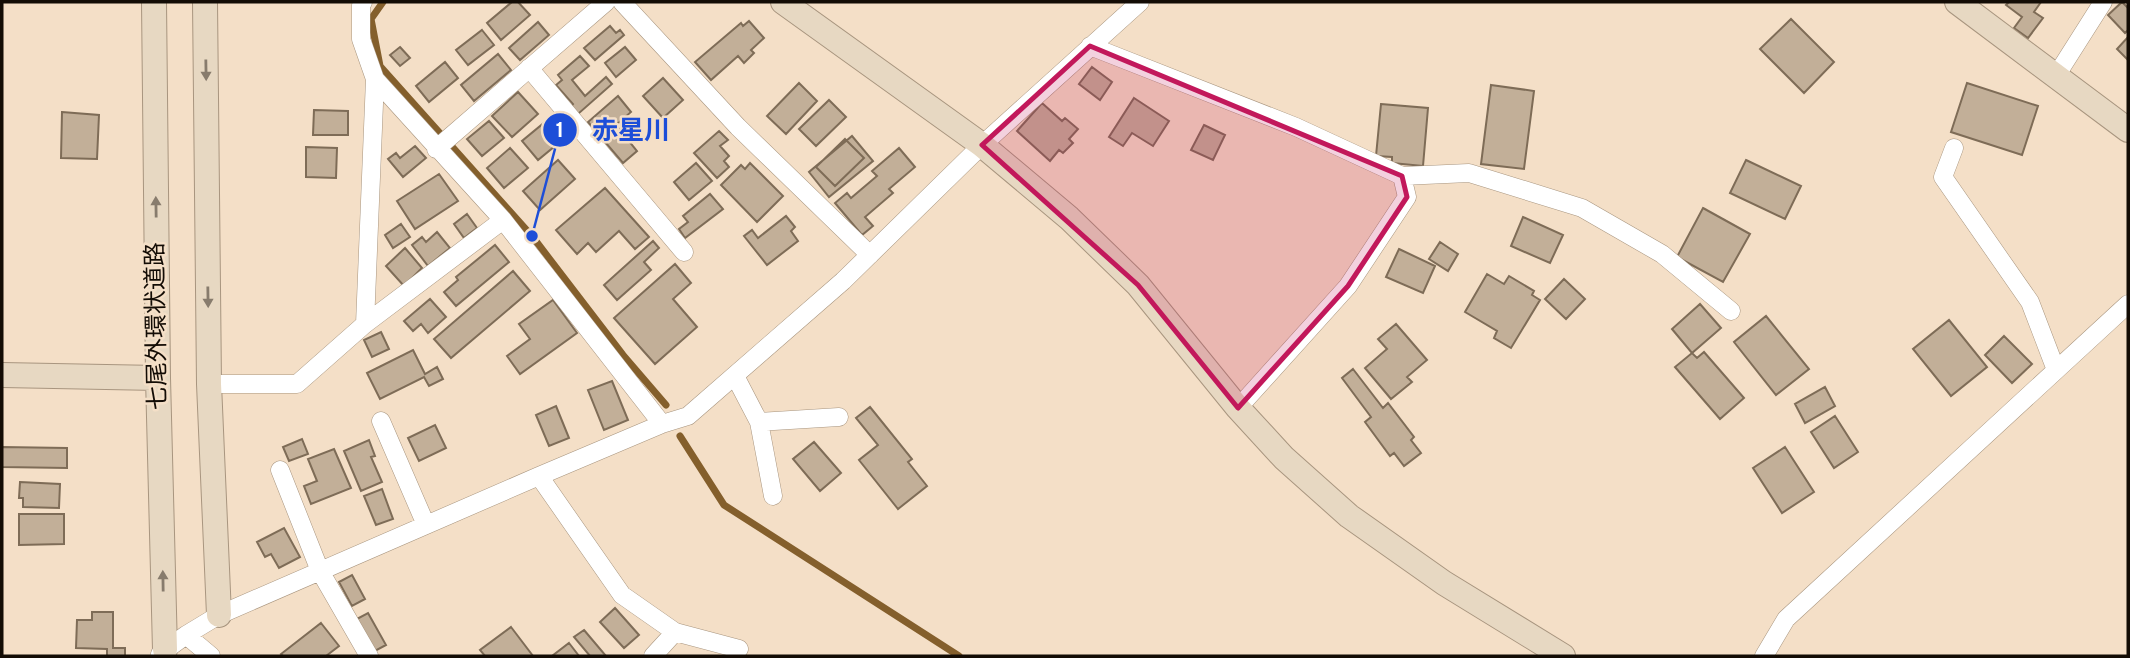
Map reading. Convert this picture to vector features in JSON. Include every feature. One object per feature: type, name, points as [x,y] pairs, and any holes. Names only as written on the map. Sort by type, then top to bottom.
[{"type":"street","name":"七尾外環状道路","points":[[154,2],[161,653]]},
{"type":"street","name":"七尾外環状道路","points":[[205,2],[209,383],[219,615]]},
{"type":"street","points":[[363,2],[361,40],[375,79],[503,220],[662,424]]},
{"type":"street","points":[[436,149],[606,2]]},
{"type":"street","points":[[622,2],[738,127],[870,255]]},
{"type":"street","points":[[783,2],[982,145],[1069,219],[1138,285],[1238,408],[1284,458],[1349,516],[1444,583],[1563,656]]},
{"type":"street","points":[[161,653],[219,615],[539,476],[662,424],[688,416],[843,281],[982,145],[1140,2]]},
{"type":"street","points":[[1957,2],[2128,130]]},
{"type":"street","points":[[2056,76],[2103,2]]},
{"type":"street","points":[[1090,46],[1296,127],[1402,176],[1468,173],[1582,208],[1662,254],[1731,311]]},
{"type":"street","points":[[529,68],[684,252]]},
{"type":"street","points":[[365,324],[375,79]]},
{"type":"street","points":[[1954,148],[1943,177],[2030,302],[2056,370]]},
{"type":"street","points":[[1238,408],[1348,286],[1407,197],[1402,176]]},
{"type":"street","points":[[209,383],[296,384],[365,324],[503,220]]},
{"type":"street","points":[[1764,656],[1786,619],[2128,304]]},
{"type":"street","points":[[2,375],[158,378]]},
{"type":"street","points":[[734,376],[759,422],[774,496]]},
{"type":"street","points":[[759,422],[839,417]]},
{"type":"street","points":[[380,421],[426,525]]},
{"type":"street","points":[[280,470],[320,571],[369,656]]},
{"type":"street","points":[[539,476],[622,595],[675,632],[739,649]]},
{"type":"street","points":[[653,656],[675,632]]},
{"type":"street","points":[[186,635],[211,656]]},
{"type":"highlighted area","points":[[1090,46],[1402,176],[1407,197],[1348,286],[1238,408],[1138,285],[982,145]]},
{"type":"building","points":[[512,2],[518,2],[530,15],[501,40],[487,23]]},
{"type":"building","points":[[2009,2],[2041,2],[2034,12],[2043,18],[2028,38],[2014,28],[2022,17],[2006,5]]},
{"type":"building","points":[[2122,2],[2128,8],[2128,30],[2125,33],[2108,15]]},
{"type":"building","points":[[1791,19],[1834,62],[1804,93],[1760,49]]},
{"type":"building","points":[[749,21],[764,38],[751,50],[754,53],[744,63],[738,56],[711,80],[695,62],[741,23],[743,26]]},
{"type":"building","points":[[538,22],[549,35],[520,60],[509,48]]},
{"type":"building","points":[[610,26],[616,33],[620,30],[624,35],[595,60],[584,48]]},
{"type":"building","points":[[482,30],[494,45],[468,65],[456,50]]},
{"type":"building","points":[[2128,37],[2128,60],[2117,49]]},
{"type":"building","points":[[400,47],[410,58],[400,66],[390,55]]},
{"type":"building","points":[[625,47],[636,60],[616,77],[605,63]]},
{"type":"building","points":[[498,54],[511,70],[474,101],[461,85]]},
{"type":"building","points":[[580,56],[589,66],[572,80],[585,96],[606,77],[612,84],[578,114],[556,85],[562,80],[558,75]]},
{"type":"building","points":[[445,62],[458,78],[429,102],[416,86]]},
{"type":"building","points":[[1092,67],[1112,82],[1100,100],[1079,84]]},
{"type":"building","points":[[663,78],[683,100],[663,118],[643,96]]},
{"type":"building","points":[[799,83],[817,101],[786,134],[767,116]]},
{"type":"building","points":[[1967,83],[2038,106],[2022,155],[1951,132]]},
{"type":"building","points":[[1491,85],[1534,91],[1524,169],[1481,164]]},
{"type":"building","points":[[518,92],[538,114],[512,137],[492,116]]},
{"type":"building","points":[[618,96],[631,112],[616,125],[637,151],[623,163],[588,122]]},
{"type":"building","points":[[1134,98],[1169,121],[1153,146],[1132,133],[1123,146],[1109,137]]},
{"type":"building","points":[[829,100],[846,117],[816,146],[799,129]]},
{"type":"building","points":[[1042,103],[1062,121],[1065,118],[1078,129],[1069,139],[1073,143],[1063,153],[1059,150],[1050,161],[1017,131]]},
{"type":"building","points":[[1381,104],[1428,108],[1423,166],[1392,163],[1392,157],[1376,156]]},
{"type":"building","points":[[314,110],[348,111],[348,135],[313,135]]},
{"type":"building","points":[[62,112],[99,115],[97,159],[61,158]]},
{"type":"building","points":[[489,121],[504,138],[482,156],[467,139]]},
{"type":"building","points":[[545,122],[561,141],[538,160],[522,141]]},
{"type":"building","points":[[1204,125],[1225,135],[1213,160],[1191,150]]},
{"type":"building","points":[[719,131],[728,140],[720,146],[729,156],[724,161],[729,167],[717,178],[694,153]]},
{"type":"building","points":[[852,136],[873,161],[829,197],[809,172]]},
{"type":"building","points":[[845,139],[864,158],[835,186],[816,167]]},
{"type":"building","points":[[415,146],[426,158],[403,177],[388,159],[396,153],[400,158]]},
{"type":"building","points":[[306,147],[337,148],[336,178],[306,177]]},
{"type":"building","points":[[510,148],[528,168],[504,188],[487,168]]},
{"type":"building","points":[[899,148],[915,167],[889,189],[893,193],[865,217],[873,226],[862,235],[835,203],[847,193],[851,198],[877,176],[872,171]]},
{"type":"building","points":[[558,160],[575,179],[540,210],[523,191]]},
{"type":"building","points":[[1746,160],[1801,186],[1785,219],[1730,193]]},
{"type":"building","points":[[696,163],[712,181],[689,200],[674,182]]},
{"type":"building","points":[[750,163],[783,196],[757,222],[721,185],[741,165],[745,169]]},
{"type":"building","points":[[439,174],[458,201],[415,229],[397,201]]},
{"type":"building","points":[[605,188],[649,237],[635,249],[619,231],[596,252],[588,243],[577,254],[556,230]]},
{"type":"building","points":[[710,194],[723,209],[685,238],[679,229],[688,222],[683,216]]},
{"type":"building","points":[[1703,208],[1750,234],[1723,282],[1677,257]]},
{"type":"building","points":[[467,214],[477,228],[464,238],[454,224]]},
{"type":"building","points":[[786,216],[795,227],[791,231],[798,241],[767,265],[744,236],[752,230],[758,238]]},
{"type":"building","points":[[1523,217],[1563,235],[1550,263],[1511,246]]},
{"type":"building","points":[[401,224],[410,237],[393,248],[385,235]]},
{"type":"building","points":[[437,232],[450,248],[428,266],[412,245],[422,237],[426,242]]},
{"type":"building","points":[[653,241],[659,248],[644,262],[651,270],[617,300],[604,285]]},
{"type":"building","points":[[1440,242],[1458,254],[1448,271],[1429,259]]},
{"type":"building","points":[[495,245],[509,262],[456,306],[444,292],[458,280],[456,277]]},
{"type":"building","points":[[405,248],[422,268],[404,286],[386,266]]},
{"type":"building","points":[[1399,249],[1435,266],[1423,293],[1386,277]]},
{"type":"building","points":[[675,264],[691,283],[673,299],[697,327],[655,364],[614,318]]},
{"type":"building","points":[[513,271],[530,291],[451,358],[434,339]]},
{"type":"building","points":[[1487,274],[1504,284],[1509,276],[1534,291],[1532,295],[1540,300],[1511,348],[1494,338],[1497,331],[1465,312]]},
{"type":"building","points":[[1564,279],[1585,299],[1566,319],[1545,299]]},
{"type":"building","points":[[430,299],[446,317],[428,333],[421,324],[413,331],[404,321]]},
{"type":"building","points":[[553,300],[577,333],[520,374],[507,356],[530,339],[519,324]]},
{"type":"building","points":[[1700,304],[1721,328],[1692,353],[1672,329]]},
{"type":"building","points":[[1766,316],[1809,369],[1776,395],[1734,342]]},
{"type":"building","points":[[1949,320],[1987,367],[1951,396],[1913,349]]},
{"type":"building","points":[[1396,324],[1427,360],[1407,377],[1412,382],[1391,399],[1365,368],[1387,349],[1378,339]]},
{"type":"building","points":[[381,332],[389,349],[372,357],[364,340]]},
{"type":"building","points":[[2004,336],[2032,364],[2012,383],[1985,355]]},
{"type":"building","points":[[413,350],[425,374],[437,367],[443,379],[429,386],[424,377],[380,399],[367,373]]},
{"type":"building","points":[[1704,352],[1744,398],[1720,419],[1675,367],[1692,353],[1697,358]]},
{"type":"building","points":[[1353,369],[1383,408],[1388,403],[1414,437],[1411,440],[1421,453],[1404,466],[1394,453],[1390,456],[1365,422],[1371,417],[1342,378]]},
{"type":"building","points":[[612,381],[628,420],[604,430],[588,390]]},
{"type":"building","points":[[1825,387],[1835,406],[1805,423],[1795,404]]},
{"type":"building","points":[[556,406],[569,438],[549,446],[536,415]]},
{"type":"building","points":[[870,407],[912,459],[908,462],[927,486],[898,509],[859,460],[878,445],[856,418]]},
{"type":"building","points":[[1835,416],[1858,452],[1834,468],[1811,432]]},
{"type":"building","points":[[435,425],[446,448],[419,461],[408,438]]},
{"type":"building","points":[[302,439],[308,454],[289,461],[283,447]]},
{"type":"building","points":[[369,440],[375,456],[371,457],[382,482],[361,491],[344,451]]},
{"type":"building","points":[[814,442],[841,473],[820,491],[793,459]]},
{"type":"building","points":[[2,447],[67,448],[67,468],[2,467]]},
{"type":"building","points":[[1785,447],[1814,492],[1782,513],[1753,468]]},
{"type":"building","points":[[334,449],[351,488],[311,504],[304,486],[317,481],[308,459]]},
{"type":"building","points":[[20,482],[60,484],[59,508],[23,507],[23,498],[19,498]]},
{"type":"building","points":[[382,489],[393,519],[376,525],[364,496]]},
{"type":"building","points":[[19,514],[64,514],[64,544],[19,545]]},
{"type":"building","points":[[284,528],[300,557],[279,568],[271,554],[265,557],[257,542]]},
{"type":"building","points":[[352,575],[365,599],[352,606],[339,582]]},
{"type":"building","points":[[615,608],[639,635],[624,648],[600,622]]},
{"type":"building","points":[[92,612],[113,612],[113,648],[125,648],[125,656],[107,656],[107,649],[76,648],[77,620],[92,620]]},
{"type":"building","points":[[368,613],[386,645],[373,652],[355,620]]},
{"type":"building","points":[[321,623],[339,646],[326,656],[281,654]]},
{"type":"building","points":[[511,627],[533,656],[485,656],[480,650]]},
{"type":"building","points":[[584,630],[606,656],[590,656],[574,637]]},
{"type":"building","points":[[569,643],[579,656],[552,656]]},
{"type":"waterway","points":[[383,2],[371,19],[380,66],[532,236],[623,355],[666,405]]},
{"type":"waterway","points":[[680,436],[724,505],[959,656]]},
{"type":"place","name":"赤星川","points":[[532,236]]}]
